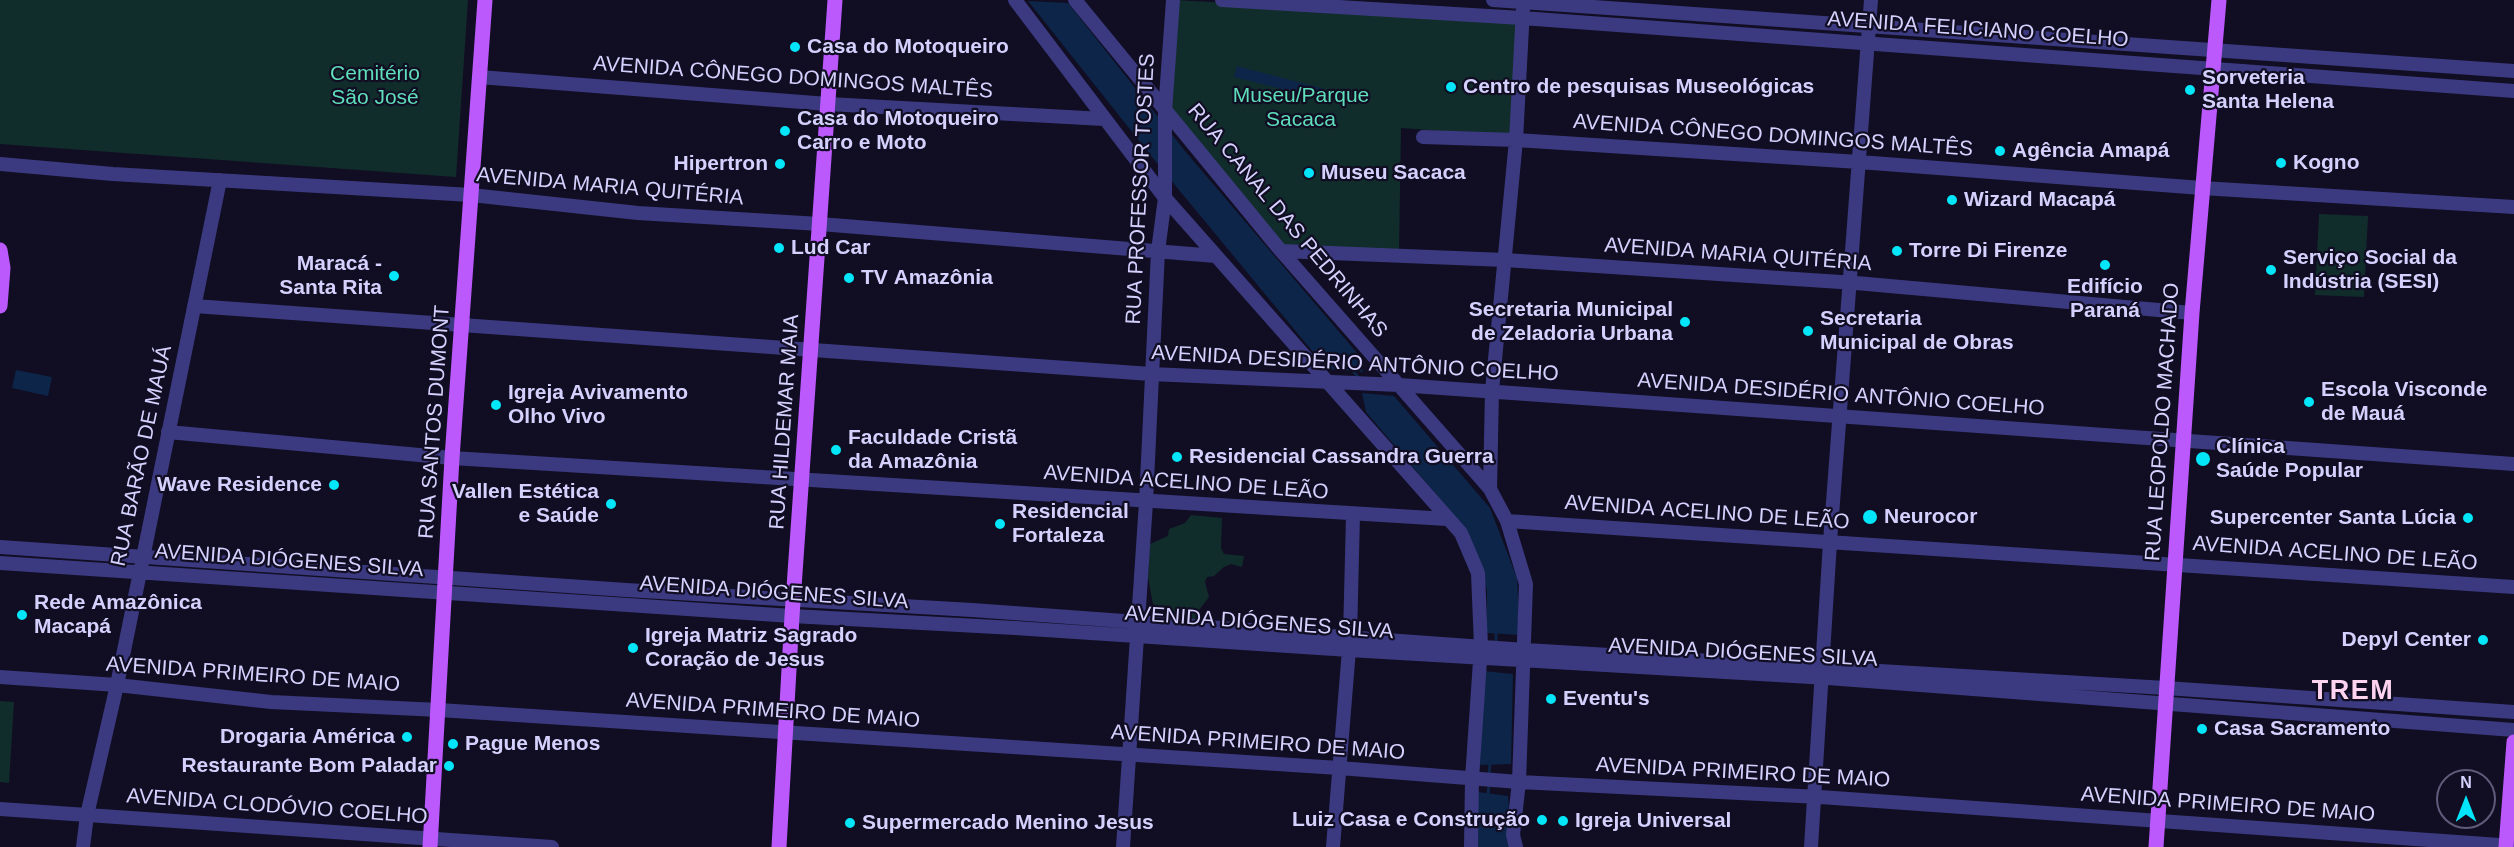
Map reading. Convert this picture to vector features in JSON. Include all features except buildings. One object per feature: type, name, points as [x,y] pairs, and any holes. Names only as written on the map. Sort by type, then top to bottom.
[{"type":"main road","name":"RUA SANTOS DUMONT","points":[[431,843],[452,458],[485,0]]},
{"type":"main road","name":"RUA HILDEMAR MAIA","points":[[779,847],[793,600],[835,0]]},
{"type":"main road","name":"RUA LEOPOLDO MACHADO","points":[[2156,847],[2182,440],[2219,0]]},
{"type":"main road","points":[[0,250],[3,268],[0,306]]},
{"type":"main road","points":[[2509,846],[2514,742]]},
{"type":"street","points":[[1015,0],[1165,198],[1461,533],[1478,573],[1485,653],[1471,847]]},
{"type":"street","name":"RUA CANAL DAS PEDRINHAS","points":[[1075,0],[1165,116],[1490,489],[1507,521],[1526,584],[1518,655],[1513,782],[1513,835],[1516,847]]},
{"type":"street","name":"RUA PROFESSOR TOSTES","points":[[1124,847],[1136,629],[1146,502],[1158,251],[1165,198],[1165,116],[1173,0]]},
{"type":"street","name":"AVENIDA FELICIANO COELHO","points":[[1222,0],[1427,6],[1522,18],[2514,91]]},
{"type":"street","name":"AVENIDA FELICIANO COELHO","points":[[1493,0],[2514,71]]},
{"type":"street","points":[[1811,847],[1830,542],[1871,0]]},
{"type":"street","points":[[1490,489],[1492,391],[1516,140],[1523,1]]},
{"type":"street","points":[[1702,32],[1703,15]]},
{"type":"street","points":[[2042,56],[2043,37]]},
{"type":"street","points":[[2319,77],[2320,56]]},
{"type":"street","points":[[2451,87],[2453,66]]},
{"type":"street","name":"AVENIDA CÔNEGO DOMINGOS MALTÊS","points":[[479,77],[828,104],[1104,119]]},
{"type":"street","name":"AVENIDA CÔNEGO DOMINGOS MALTÊS","points":[[1423,137],[1516,140],[1859,162],[2202,188],[2514,207]]},
{"type":"street","name":"AVENIDA MARIA QUITÉRIA","points":[[0,164],[471,195],[638,213],[820,224],[1216,256]]},
{"type":"street","name":"RUA BARÃO DE MAUÁ","points":[[83,847],[87,815],[117,685],[220,180]]},
{"type":"street","name":"AVENIDA MARIA QUITÉRIA","points":[[1281,251],[1505,260],[1849,283],[2192,312]]},
{"type":"street","name":"AVENIDA DESIDÉRIO ANTÔNIO COELHO","points":[[195,306],[462,327],[1151,374],[1328,381],[1492,391],[2514,464]]},
{"type":"street","name":"AVENIDA ACELINO DE LEÃO","points":[[168,432],[452,458],[1353,515],[1448,519]]},
{"type":"street","points":[[1333,847],[1350,644],[1353,515]]},
{"type":"street","name":"AVENIDA ACELINO DE LEÃO","points":[[1507,521],[2514,587]]},
{"type":"street","name":"AVENIDA DIÓGENES SILVA","points":[[0,547],[331,570],[445,585],[625,597],[792,616],[972,626],[1136,629]]},
{"type":"street","name":"AVENIDA DIÓGENES SILVA","points":[[0,563],[330,585],[445,585]]},
{"type":"street","points":[[330,585],[331,570]]},
{"type":"street","name":"AVENIDA DIÓGENES SILVA","points":[[625,597],[793,600],[972,610],[1136,629],[1485,653],[2166,696],[2514,712]]},
{"type":"street","points":[[972,610],[972,626]]},
{"type":"street","name":"AVENIDA PRIMEIRO DE MAIO","points":[[0,677],[117,685],[271,702],[439,710],[1339,768],[1513,782],[1814,797],[2509,846]]},
{"type":"street","name":"AVENIDA DIÓGENES SILVA","points":[[2166,696],[2514,730]]},
{"type":"street","name":"AVENIDA CLODÓVIO COELHO","points":[[0,809],[431,843],[552,847]]},
{"type":"green space","name":"Cemitério São José","points":[[0,0],[468,0],[456,177],[0,144]]},
{"type":"green space","name":"Museu/Parque Sacaca","points":[[1175,0],[1519,20],[1512,136],[1401,128],[1399,250],[1282,247],[1169,108]]},
{"type":"green space","points":[[2319,214],[2368,216],[2364,297],[2315,295]]},
{"type":"green space","points":[[1191,515],[1222,518],[1221,548],[1224,554],[1244,556],[1242,567],[1231,564],[1214,576],[1207,577],[1205,582],[1209,597],[1199,610],[1199,619],[1194,623],[1175,617],[1165,609],[1153,604],[1148,577],[1150,544],[1168,536],[1169,529],[1185,523]]},
{"type":"green space","points":[[0,701],[14,702],[9,783],[0,782]]},
{"type":"water","points":[[1028,1],[1068,3],[1185,151],[1358,354],[1363,372],[1327,369],[1160,167]]},
{"type":"water","points":[[1237,66],[1325,89],[1322,99],[1234,77]]},
{"type":"water","points":[[16,370],[52,377],[48,396],[12,388]]},
{"type":"water","points":[[1362,393],[1394,396],[1490,508],[1517,578],[1520,635],[1487,633],[1487,590],[1468,532],[1366,412]]},
{"type":"water","points":[[1483,671],[1513,674],[1511,764],[1480,765]]},
{"type":"water","points":[[1478,792],[1508,796],[1512,847],[1477,847]]},
{"type":"waterway","points":[[1351,368],[1360,380]]},
{"type":"waterway","points":[[1496,630],[1496,644]]},
{"type":"waterway","points":[[1489,776],[1490,762]]},
{"type":"waterway","points":[[1488,797],[1489,782]]},
{"type":"place","name":"Casa do Motoqueiro","points":[[795,47]]},
{"type":"place","name":"Centro de pesquisas Museológicas","points":[[1451,87]]},
{"type":"place","name":"Sorveteria Santa Helena","points":[[2190,90]]},
{"type":"place","name":"Casa do Motoqueiro Carro e Moto","points":[[785,131]]},
{"type":"place","name":"Agência Amapá","points":[[2000,151]]},
{"type":"place","name":"Kogno","points":[[2281,163]]},
{"type":"place","name":"Hipertron","points":[[780,164]]},
{"type":"place","name":"Museu Sacaca","points":[[1309,173]]},
{"type":"place","name":"Wizard Macapá","points":[[1952,200]]},
{"type":"place","name":"Lud Car","points":[[779,248]]},
{"type":"place","name":"Torre Di Firenze","points":[[1897,251]]},
{"type":"place","name":"Edifício Paraná","points":[[2105,265]]},
{"type":"place","name":"Serviço Social da Indústria (SESI)","points":[[2271,270]]},
{"type":"place","name":"Maracá - Santa Rita","points":[[394,276]]},
{"type":"place","name":"TV Amazônia","points":[[849,278]]},
{"type":"place","name":"Secretaria Municipal de Zeladoria Urbana","points":[[1685,322]]},
{"type":"place","name":"Secretaria Municipal de Obras","points":[[1808,331]]},
{"type":"place","name":"Escola Visconde de Mauá","points":[[2309,402]]},
{"type":"place","name":"Igreja Avivamento Olho Vivo","points":[[496,405]]},
{"type":"place","name":"Faculdade Cristã da Amazônia","points":[[836,450]]},
{"type":"place","name":"Residencial Cassandra Guerra","points":[[1177,457]]},
{"type":"place","name":"Clínica Saúde Popular","points":[[2203,459]]},
{"type":"place","name":"Wave Residence","points":[[334,485]]},
{"type":"place","name":"Vallen Estética e Saúde","points":[[611,504]]},
{"type":"place","name":"Neurocor","points":[[1870,517]]},
{"type":"place","name":"Supercenter Santa Lúcia","points":[[2468,518]]},
{"type":"place","name":"Residencial Fortaleza","points":[[1000,524]]},
{"type":"place","name":"Rede Amazônica Macapá","points":[[22,615]]},
{"type":"place","name":"Depyl Center","points":[[2483,640]]},
{"type":"place","name":"Igreja Matriz Sagrado Coração de Jesus","points":[[633,648]]},
{"type":"place","name":"Eventu's","points":[[1551,699]]},
{"type":"place","name":"Casa Sacramento","points":[[2202,729]]},
{"type":"place","name":"Drogaria América","points":[[407,737]]},
{"type":"place","name":"Pague Menos","points":[[453,744]]},
{"type":"place","name":"Restaurante Bom Paladar","points":[[449,766]]},
{"type":"place","name":"Luiz Casa e Construção","points":[[1542,820]]},
{"type":"place","name":"Igreja Universal","points":[[1563,821]]},
{"type":"place","name":"Supermercado Menino Jesus","points":[[850,823]]},
{"type":"district","name":"TREM","points":[[2353,692]]}]
